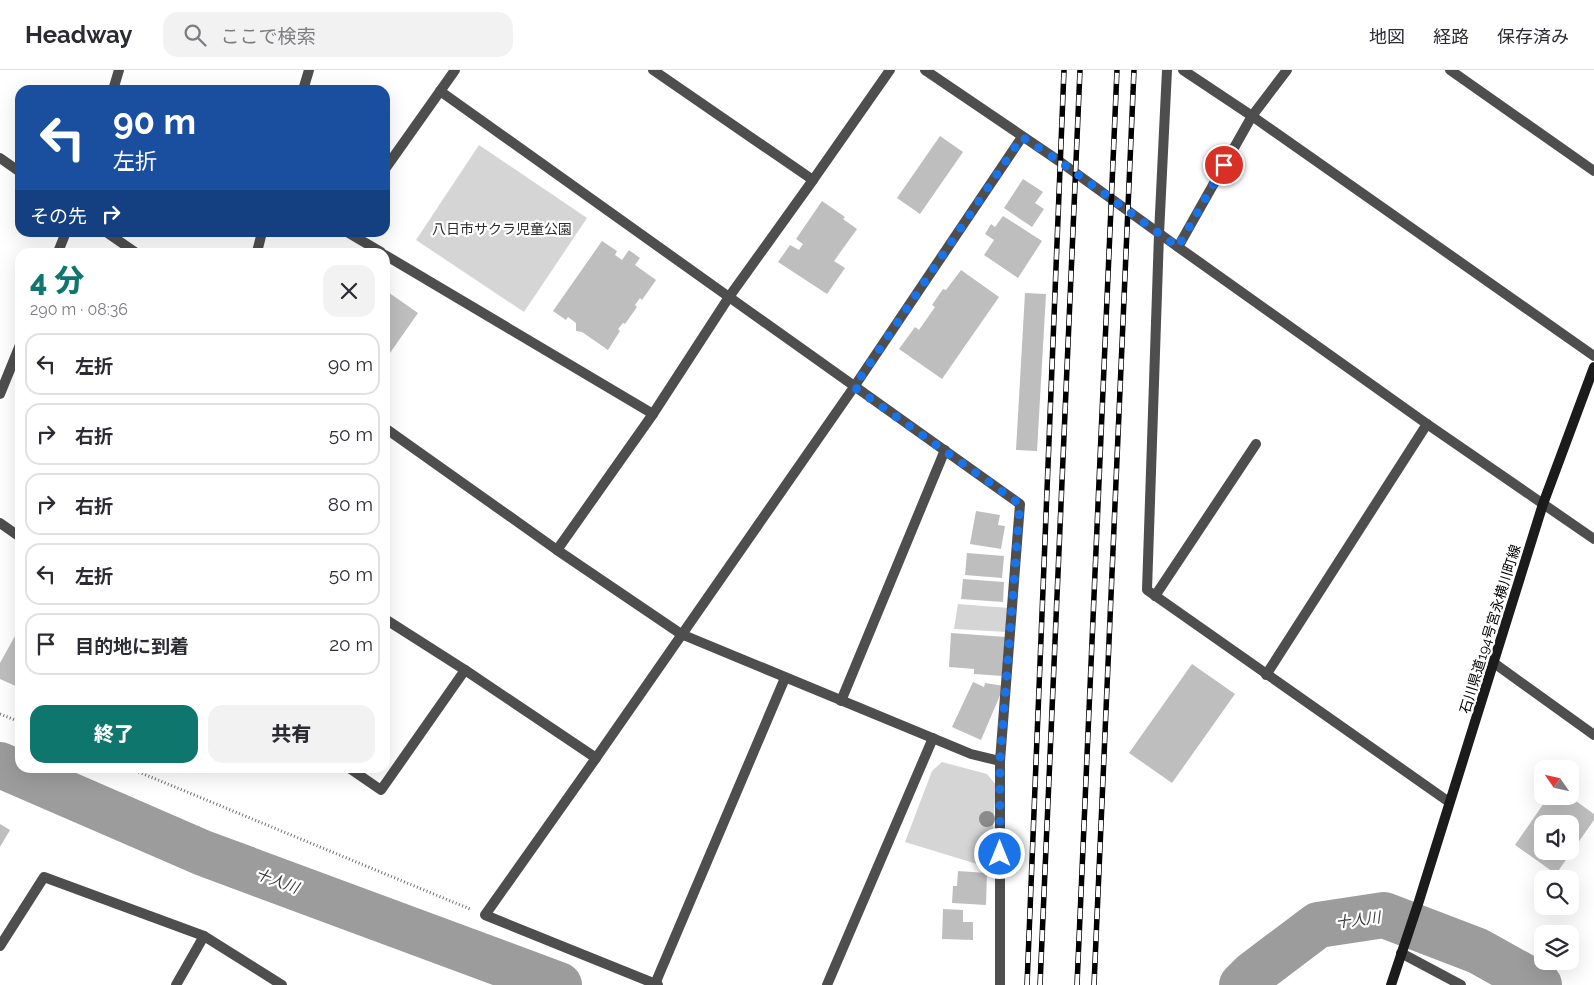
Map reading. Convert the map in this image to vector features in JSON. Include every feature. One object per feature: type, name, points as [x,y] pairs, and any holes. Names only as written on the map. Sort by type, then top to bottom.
[{"type":"main road","name":"石川県道194号宮永横川町線","points":[[1401,953],[1544,504],[1594,367]]},
{"type":"main road","points":[[1391,985],[1401,953]]},
{"type":"street","points":[[114,85],[119,70]]},
{"type":"street","points":[[304,85],[309,70]]},
{"type":"street","points":[[390,163],[454,70]]},
{"type":"street","points":[[654,70],[813,180]]},
{"type":"street","points":[[557,550],[653,414],[729,296],[890,70]]},
{"type":"street","points":[[925,70],[1059,161],[1158,234],[1594,539]]},
{"type":"street","points":[[1167,70],[1158,234],[1147,590],[1449,802]]},
{"type":"street","points":[[1183,70],[1252,116],[1594,356]]},
{"type":"street","points":[[1178,247],[1252,116],[1287,70]]},
{"type":"street","points":[[1450,70],[1594,171]]},
{"type":"street","points":[[440,91],[1020,504],[1000,761],[1000,985]]},
{"type":"street","points":[[785,678],[657,984],[485,915],[854,387],[1022,137]]},
{"type":"street","points":[[0,158],[15,168]]},
{"type":"street","points":[[113,237],[129,248]]},
{"type":"street","points":[[356,237],[374,248]]},
{"type":"street","points":[[390,258],[653,414]]},
{"type":"street","points":[[0,394],[15,357]]},
{"type":"street","points":[[1266,675],[1427,424]]},
{"type":"street","points":[[390,432],[557,550],[681,634],[971,754],[1000,761]]},
{"type":"street","points":[[1155,596],[1256,444]]},
{"type":"street","points":[[841,701],[945,450]]},
{"type":"street","points":[[0,523],[15,534]]},
{"type":"street","points":[[390,622],[466,670],[596,758]]},
{"type":"street","points":[[1494,663],[1594,735]]},
{"type":"street","points":[[356,773],[381,790],[466,670]]},
{"type":"street","points":[[827,985],[933,738]]},
{"type":"street","points":[[0,946],[44,877],[204,936],[282,985]]},
{"type":"street","points":[[176,985],[204,936]]},
{"type":"street","points":[[1401,953],[1460,985]]},
{"type":"path","points":[[0,714],[15,720]]},
{"type":"path","points":[[141,773],[485,915]]},
{"type":"green space","name":"八日市サクラ児童公園","points":[[479,145],[587,218],[524,312],[416,240]]},
{"type":"green space","points":[[958,604],[1009,608],[1007,632],[954,629]]},
{"type":"green space","points":[[942,762],[987,774],[996,785],[990,868],[905,842],[932,771]]},
{"type":"building","points":[[940,136],[963,152],[920,214],[897,198]]},
{"type":"building","points":[[1023,179],[1043,192],[1035,203],[1044,209],[1032,227],[1004,208]]},
{"type":"building","points":[[822,201],[845,217],[843,219],[857,229],[834,261],[845,268],[827,294],[778,262],[790,245],[799,250],[803,244],[796,239]]},
{"type":"building","points":[[1003,216],[1042,241],[1018,278],[984,255],[994,240],[985,234],[991,224],[995,227]]},
{"type":"building","points":[[602,241],[617,251],[615,255],[622,260],[629,250],[640,258],[635,265],[656,280],[642,300],[640,298],[635,305],[637,307],[625,324],[623,323],[618,329],[620,331],[608,350],[582,332],[576,331],[576,323],[568,317],[566,320],[553,311]]},
{"type":"building","points":[[961,270],[999,297],[942,379],[899,349],[915,327],[919,330],[935,307],[932,305],[943,289],[946,290]]},
{"type":"building","points":[[390,293],[418,313],[390,353]]},
{"type":"building","points":[[1025,293],[1046,294],[1037,451],[1016,450]]},
{"type":"building","points":[[976,511],[1000,515],[998,525],[1005,526],[1001,549],[970,544]]},
{"type":"building","points":[[967,553],[1004,556],[1002,578],[965,575]]},
{"type":"building","points":[[963,579],[1004,582],[1003,602],[961,599]]},
{"type":"building","points":[[951,633],[1006,637],[1003,676],[974,674],[974,669],[949,667]]},
{"type":"building","points":[[15,636],[15,686],[0,679],[0,663]]},
{"type":"building","points":[[1192,664],[1235,694],[1172,783],[1129,753]]},
{"type":"building","points":[[973,682],[984,687],[985,683],[1004,686],[981,740],[952,727]]},
{"type":"building","points":[[1579,803],[1594,814],[1594,820],[1579,841],[1579,815],[1536,815],[1543,805],[1579,805]]},
{"type":"building","points":[[1534,817],[1534,858],[1515,845]]},
{"type":"building","points":[[0,824],[10,830],[0,847]]},
{"type":"building","points":[[1536,860],[1566,860],[1559,870],[1550,870]]},
{"type":"building","points":[[958,871],[987,873],[986,905],[952,903],[953,886],[957,886]]},
{"type":"building","points":[[943,909],[963,910],[963,922],[973,922],[973,940],[942,939]]},
{"type":"waterway","name":"十人川","points":[[0,765],[15,772]]},
{"type":"waterway","name":"十人川","points":[[18,773],[203,853],[559,985]]},
{"type":"waterway","name":"十人川","points":[[1242,985],[1253,974],[1318,925],[1384,915],[1478,951],[1539,985]]},
{"type":"railway","points":[[1027,985],[1064,70]]},
{"type":"railway","points":[[1040,985],[1080,70]]},
{"type":"railway","points":[[1077,985],[1117,70]]},
{"type":"railway","points":[[1094,985],[1134,70]]},
{"type":"route","points":[[1000,854],[1000,761],[1020,504],[854,387],[1022,137],[1059,161],[1178,247],[1224,165]]}]
